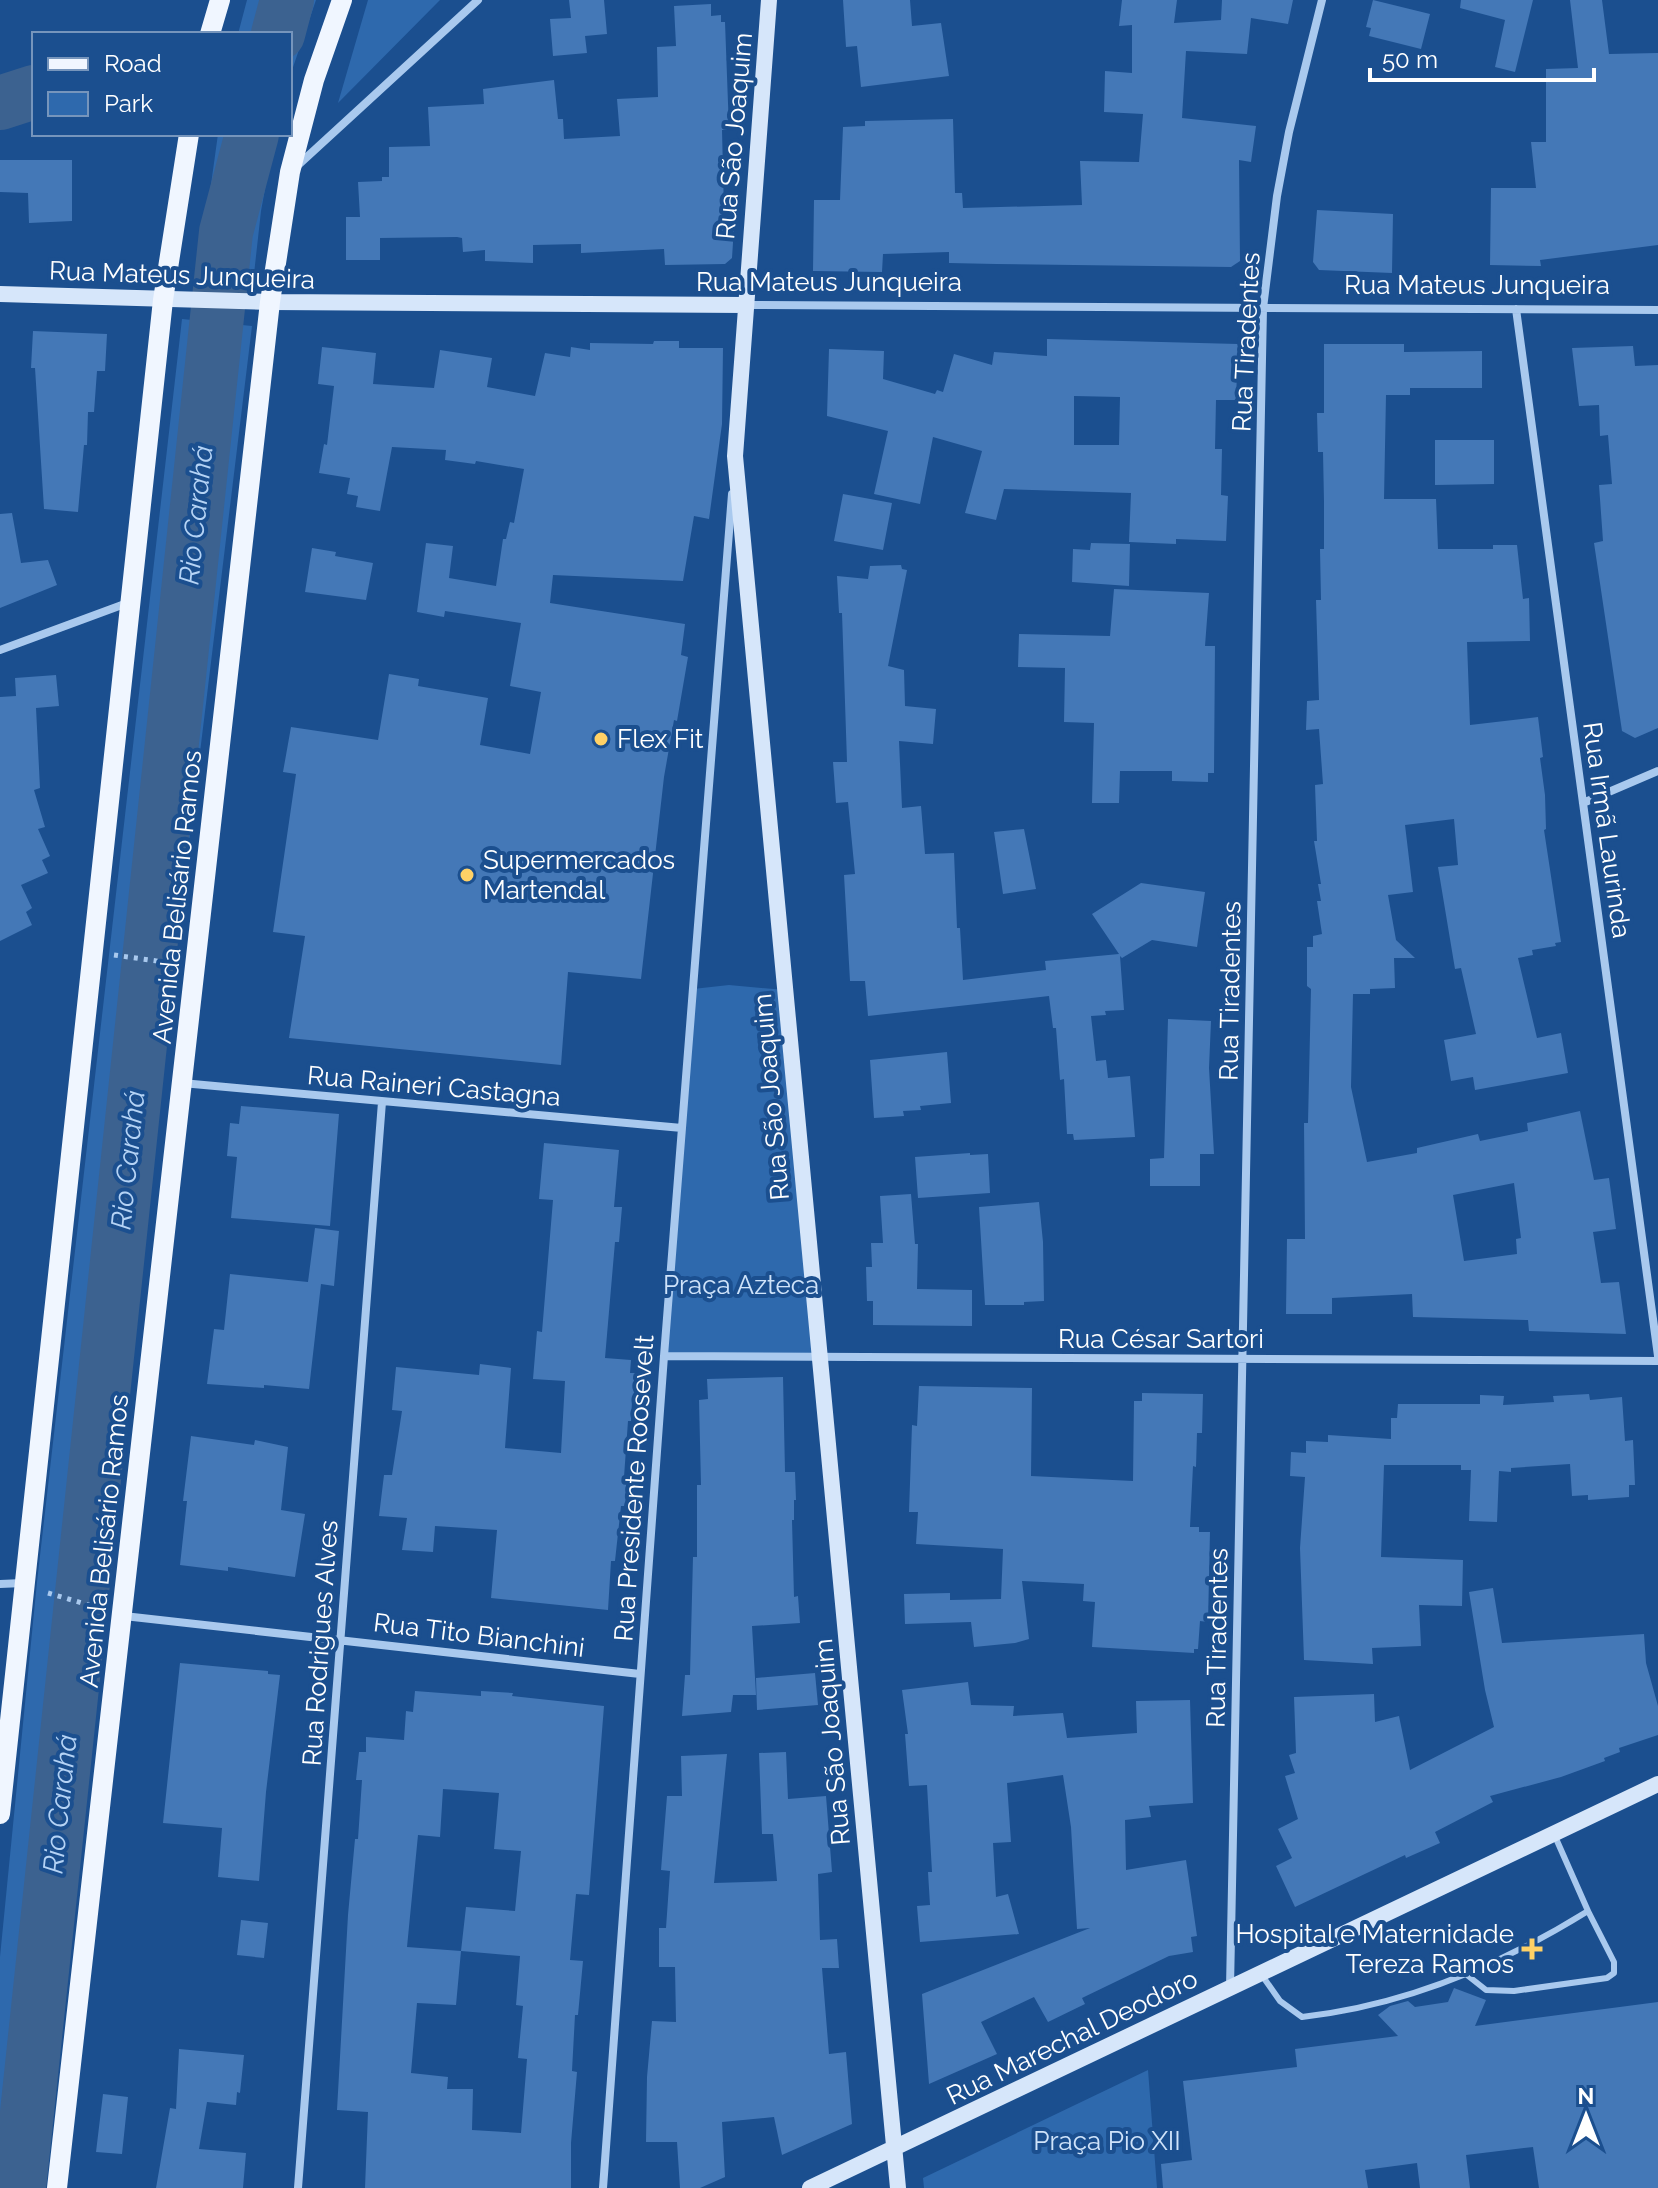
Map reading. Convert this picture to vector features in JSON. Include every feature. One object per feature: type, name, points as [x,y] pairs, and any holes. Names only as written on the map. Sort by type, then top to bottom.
[{"type":"main road","points":[[211,32],[220,0]]},
{"type":"main road","name":"Avenida Belisário Ramos","points":[[57,2188],[182,1083],[260,302],[314,80],[342,0]]},
{"type":"main road","points":[[0,1814],[31,1586],[163,300],[189,136]]},
{"type":"street","points":[[290,172],[478,0]]},
{"type":"street","name":"Rua São Joaquim","points":[[769,0],[735,456],[898,2188]]},
{"type":"street","name":"Rua Tiradentes","points":[[1230,1988],[1263,308],[1284,158],[1322,0]]},
{"type":"street","name":"Rua Mateus Junqueira","points":[[0,294],[260,302],[1658,310]]},
{"type":"street","name":"Rua Irmã Laurinda","points":[[1516,309],[1655,1317],[1658,1358]]},
{"type":"street","name":"Rua Presidente Roosevelt","points":[[603,2188],[664,1356],[735,456]]},
{"type":"street","points":[[0,650],[131,602]]},
{"type":"street","points":[[1583,803],[1658,771]]},
{"type":"street","name":"Rua Raineri Castagna","points":[[182,1083],[682,1128]]},
{"type":"street","name":"Rua Rodrigues Alves","points":[[298,2188],[382,1102]]},
{"type":"street","name":"Rua César Sartori","points":[[664,1356],[1658,1358]]},
{"type":"street","points":[[0,1584],[31,1586]]},
{"type":"street","name":"Rua Tito Bianchini","points":[[122,1616],[640,1674]]},
{"type":"street","name":"Rua Marechal Deodoro","points":[[810,2188],[1658,1784]]},
{"type":"lane","points":[[1467,1975],[1486,1990],[1514,1991],[1607,1978],[1614,1973],[1614,1962],[1554,1834]]},
{"type":"lane","points":[[1261,1974],[1280,2001],[1302,2017],[1334,2014],[1467,1975],[1547,1936],[1588,1911]]},
{"type":"path","points":[[121,956],[163,962]]},
{"type":"path","points":[[31,1586],[95,1607]]},
{"type":"green space","points":[[247,0],[316,0],[292,70],[292,32],[239,32]]},
{"type":"green space","points":[[368,0],[440,0],[338,103]]},
{"type":"green space","points":[[218,136],[275,136],[254,274],[199,271]]},
{"type":"green space","points":[[182,319],[252,326],[173,974],[35,2188],[0,2188],[0,1957],[37,1582]]},
{"type":"green space","name":"Praça Azteca","points":[[729,985],[785,990],[820,1357],[664,1356],[693,989]]},
{"type":"green space","name":"Praça Pio XII","points":[[1148,2070],[1157,2188],[924,2188],[923,2178]]},
{"type":"building","points":[[569,0],[604,0],[607,34],[585,36],[587,53],[553,56],[550,19],[571,18]]},
{"type":"building","points":[[843,0],[910,0],[912,26],[941,23],[949,76],[861,87],[857,46],[846,47]]},
{"type":"building","points":[[1122,0],[1177,0],[1174,23],[1221,20],[1222,0],[1293,0],[1288,24],[1251,18],[1247,54],[1186,51],[1182,118],[1256,126],[1251,162],[1239,160],[1240,261],[1231,267],[949,263],[949,252],[883,254],[882,272],[813,271],[814,200],[840,200],[843,127],[865,126],[865,121],[953,119],[955,193],[962,193],[963,208],[1082,205],[1080,161],[1139,162],[1143,114],[1104,112],[1105,71],[1132,73],[1132,25],[1119,26]]},
{"type":"building","points":[[1373,0],[1430,14],[1421,49],[1369,36],[1371,28],[1366,27]]},
{"type":"building","points":[[1461,0],[1533,0],[1515,72],[1495,67],[1505,20],[1460,8]]},
{"type":"building","points":[[1570,0],[1602,0],[1609,54],[1658,53],[1658,245],[1540,260],[1541,266],[1490,265],[1491,188],[1536,188],[1531,142],[1546,142],[1546,69],[1578,68]]},
{"type":"building","points":[[711,4],[711,16],[721,15],[721,22],[725,22],[729,130],[722,130],[724,212],[735,212],[732,258],[725,264],[665,265],[664,249],[581,253],[581,244],[533,245],[533,263],[485,261],[485,250],[463,252],[462,238],[457,237],[380,238],[380,260],[346,260],[346,217],[360,217],[358,182],[382,181],[382,177],[389,177],[389,147],[430,146],[428,107],[484,104],[483,89],[554,80],[558,119],[563,119],[564,139],[620,136],[617,99],[658,97],[657,47],[676,46],[674,6]]},
{"type":"building","points":[[0,160],[72,160],[72,221],[29,223],[28,193],[0,192]]},
{"type":"building","points":[[1317,210],[1393,214],[1392,273],[1319,270],[1313,262]]},
{"type":"building","points":[[33,331],[107,334],[105,371],[97,371],[94,412],[88,412],[78,512],[44,509],[35,368],[31,368]]},
{"type":"building","points":[[1047,339],[1238,344],[1236,400],[1216,400],[1215,449],[1222,449],[1221,495],[1228,496],[1226,541],[1176,539],[1176,544],[1129,542],[1131,493],[1004,489],[996,520],[965,513],[982,451],[933,437],[920,504],[874,494],[888,431],[827,416],[829,349],[884,351],[883,379],[935,394],[937,390],[943,392],[954,354],[992,365],[994,352],[1047,356]],"holes":[[[1074,396],[1120,397],[1119,445],[1074,445]]]},
{"type":"building","points":[[654,341],[679,341],[679,348],[723,348],[722,424],[709,519],[694,516],[683,581],[553,575],[550,603],[685,624],[681,655],[688,657],[664,777],[641,979],[568,972],[561,1065],[289,1038],[305,936],[273,932],[296,774],[283,772],[291,727],[378,740],[389,674],[419,679],[418,686],[488,698],[480,745],[530,754],[541,692],[510,686],[521,623],[445,611],[444,617],[417,612],[426,543],[453,546],[449,578],[496,586],[503,539],[506,539],[510,522],[514,523],[524,469],[476,461],[475,464],[445,460],[446,450],[392,447],[380,511],[356,507],[358,496],[347,494],[350,478],[319,473],[324,444],[327,445],[334,386],[318,384],[322,347],[376,353],[373,384],[434,388],[440,350],[492,358],[487,387],[535,396],[545,353],[570,357],[571,347],[590,350],[590,343],[653,344]]},
{"type":"building","points":[[1324,344],[1404,344],[1404,352],[1482,351],[1482,388],[1410,388],[1410,395],[1386,395],[1384,499],[1436,499],[1438,549],[1493,549],[1493,545],[1517,545],[1523,599],[1529,598],[1530,641],[1467,642],[1470,725],[1538,717],[1543,757],[1540,758],[1545,795],[1544,830],[1561,942],[1555,943],[1556,946],[1532,950],[1533,955],[1518,958],[1537,1038],[1561,1033],[1568,1073],[1475,1090],[1473,1077],[1451,1081],[1444,1040],[1476,1034],[1461,968],[1455,969],[1438,867],[1458,865],[1454,819],[1405,825],[1413,892],[1388,895],[1396,940],[1415,958],[1394,958],[1395,988],[1370,989],[1370,994],[1353,994],[1351,1087],[1367,1162],[1417,1153],[1417,1148],[1478,1134],[1480,1141],[1528,1131],[1527,1123],[1580,1111],[1594,1180],[1609,1178],[1616,1229],[1593,1232],[1601,1283],[1619,1282],[1626,1334],[1529,1331],[1528,1320],[1413,1317],[1412,1294],[1332,1298],[1332,1314],[1286,1314],[1287,1239],[1305,1239],[1304,1123],[1308,1123],[1311,989],[1307,986],[1307,947],[1313,947],[1313,936],[1322,934],[1317,901],[1321,901],[1318,884],[1321,884],[1314,841],[1317,841],[1315,785],[1323,784],[1319,729],[1306,730],[1307,701],[1319,700],[1316,600],[1321,600],[1320,549],[1324,549],[1324,502],[1323,452],[1318,452],[1317,413],[1324,413]],"holes":[[[1514,1183],[1521,1238],[1516,1239],[1517,1254],[1464,1261],[1453,1195]]]},
{"type":"building","points":[[1633,346],[1635,366],[1658,365],[1658,728],[1635,738],[1622,731],[1594,543],[1603,541],[1599,485],[1612,484],[1608,435],[1600,436],[1599,405],[1579,406],[1572,348]]},
{"type":"building","points":[[1435,440],[1494,440],[1494,484],[1435,485]]},
{"type":"building","points":[[843,494],[892,503],[883,550],[834,541]]},
{"type":"building","points":[[12,513],[21,563],[48,560],[57,585],[0,608],[0,514]]},
{"type":"building","points":[[1091,543],[1130,544],[1129,586],[1072,582],[1073,549],[1090,550]]},
{"type":"building","points":[[312,548],[373,563],[366,600],[305,592]]},
{"type":"building","points":[[901,565],[902,569],[907,570],[888,666],[904,670],[905,706],[936,709],[933,744],[899,741],[902,808],[921,806],[925,854],[954,853],[963,980],[1046,970],[1045,961],[1119,954],[1092,914],[1141,883],[1205,892],[1197,947],[1152,940],[1122,958],[1120,956],[1124,1010],[1105,1011],[1106,1015],[1091,1016],[1096,1061],[1106,1060],[1108,1078],[1130,1076],[1135,1137],[1074,1140],[1073,1134],[1067,1134],[1064,1079],[1060,1080],[1056,1028],[1053,1028],[1049,996],[868,1016],[865,981],[850,981],[844,875],[855,874],[848,802],[836,803],[833,762],[847,762],[842,613],[839,613],[837,576],[868,579],[870,566]]},
{"type":"building","points":[[1114,589],[1209,593],[1205,646],[1215,646],[1214,773],[1208,773],[1208,782],[1172,781],[1172,771],[1120,771],[1119,803],[1092,803],[1094,723],[1064,722],[1065,668],[1018,667],[1019,634],[1110,636]]},
{"type":"building","points":[[56,675],[59,706],[36,708],[40,788],[34,790],[45,827],[38,829],[50,856],[42,860],[48,873],[21,885],[32,908],[26,912],[32,925],[0,941],[0,697],[16,696],[15,678]]},
{"type":"building","points":[[1024,829],[1036,889],[1003,894],[994,832]]},
{"type":"building","points":[[1168,1019],[1211,1021],[1209,1068],[1214,1154],[1200,1154],[1200,1186],[1150,1186],[1150,1159],[1164,1158]]},
{"type":"building","points":[[947,1052],[951,1103],[920,1106],[921,1110],[903,1111],[904,1116],[874,1118],[870,1060]]},
{"type":"building","points":[[241,1106],[339,1114],[330,1226],[231,1218],[237,1157],[227,1156],[230,1123],[239,1124]]},
{"type":"building","points":[[544,1143],[619,1150],[614,1207],[622,1207],[619,1242],[615,1242],[605,1358],[631,1360],[630,1373],[638,1373],[636,1401],[632,1401],[631,1421],[628,1421],[625,1506],[621,1506],[615,1561],[611,1561],[608,1610],[491,1598],[497,1530],[435,1526],[433,1552],[402,1550],[407,1518],[379,1516],[384,1475],[392,1475],[402,1411],[392,1410],[396,1367],[479,1375],[480,1364],[511,1368],[505,1448],[561,1453],[565,1381],[533,1379],[537,1331],[542,1332],[553,1200],[539,1199]]},
{"type":"building","points":[[988,1154],[990,1193],[918,1198],[915,1157]]},
{"type":"building","points":[[911,1194],[915,1244],[918,1244],[917,1289],[972,1290],[972,1326],[873,1325],[873,1301],[867,1301],[866,1267],[872,1267],[871,1243],[883,1243],[880,1196]]},
{"type":"building","points":[[1039,1202],[1044,1301],[1024,1302],[1024,1305],[985,1305],[979,1207]]},
{"type":"building","points":[[315,1228],[339,1231],[334,1286],[321,1284],[309,1389],[207,1384],[214,1329],[224,1330],[230,1274],[308,1282]]},
{"type":"building","points":[[783,1377],[785,1472],[795,1472],[796,1500],[792,1520],[794,1597],[798,1596],[800,1623],[752,1626],[756,1695],[733,1695],[731,1712],[682,1716],[685,1675],[690,1675],[693,1557],[697,1557],[697,1485],[701,1485],[699,1400],[708,1399],[707,1379]]},
{"type":"building","points":[[919,1386],[1032,1388],[1031,1476],[1133,1481],[1134,1401],[1142,1401],[1142,1393],[1203,1394],[1202,1433],[1197,1433],[1196,1467],[1193,1466],[1190,1527],[1199,1527],[1199,1532],[1210,1532],[1208,1622],[1200,1621],[1198,1649],[1194,1649],[1194,1653],[1092,1647],[1095,1602],[1083,1601],[1084,1584],[1022,1581],[1029,1639],[1015,1643],[974,1647],[971,1622],[905,1624],[904,1594],[950,1593],[950,1600],[1001,1599],[1003,1549],[916,1544],[918,1512],[909,1512],[912,1425],[917,1426]]},
{"type":"building","points":[[1589,1394],[1590,1400],[1622,1397],[1625,1441],[1633,1440],[1635,1485],[1629,1485],[1629,1497],[1588,1500],[1588,1495],[1572,1496],[1570,1464],[1511,1468],[1511,1472],[1499,1471],[1497,1522],[1469,1521],[1471,1470],[1461,1470],[1461,1465],[1384,1465],[1381,1557],[1463,1560],[1462,1606],[1419,1605],[1421,1646],[1372,1648],[1373,1664],[1304,1660],[1300,1548],[1305,1477],[1290,1476],[1291,1452],[1306,1453],[1306,1441],[1328,1442],[1328,1435],[1391,1439],[1391,1418],[1397,1418],[1398,1404],[1480,1404],[1480,1395],[1504,1396],[1503,1405],[1554,1402],[1553,1396]]},
{"type":"building","points":[[191,1436],[254,1445],[255,1440],[288,1447],[281,1510],[305,1514],[295,1577],[228,1567],[228,1571],[180,1565],[187,1501],[183,1501]]},
{"type":"building","points":[[1493,1588],[1502,1643],[1644,1634],[1646,1663],[1658,1706],[1658,1735],[1619,1748],[1620,1752],[1604,1758],[1605,1761],[1561,1777],[1490,1796],[1493,1802],[1435,1832],[1440,1843],[1406,1858],[1405,1855],[1295,1907],[1276,1866],[1292,1858],[1278,1829],[1298,1819],[1285,1776],[1295,1773],[1289,1755],[1296,1753],[1294,1697],[1374,1694],[1375,1722],[1399,1716],[1410,1770],[1494,1727],[1469,1592]]},
{"type":"building","points":[[180,1663],[268,1671],[268,1674],[280,1675],[259,1881],[218,1877],[222,1828],[163,1823]]},
{"type":"building","points":[[815,1673],[818,1705],[757,1710],[756,1678]]},
{"type":"building","points":[[968,1682],[971,1705],[1014,1706],[1013,1716],[1063,1713],[1067,1738],[1137,1733],[1136,1701],[1190,1700],[1193,1803],[1149,1806],[1151,1817],[1125,1820],[1126,1870],[1186,1860],[1197,1936],[1191,1937],[1193,1952],[1169,1956],[1082,1998],[1085,2004],[1048,2022],[1034,1997],[981,2022],[997,2054],[929,2084],[922,1994],[1090,1928],[1077,1929],[1071,1827],[1063,1775],[1007,1783],[1011,1842],[993,1843],[996,1897],[1008,1894],[1019,1934],[920,1942],[917,1906],[930,1905],[928,1872],[932,1872],[927,1785],[909,1786],[905,1734],[908,1734],[902,1690]]},
{"type":"building","points":[[415,1691],[481,1696],[481,1691],[513,1693],[512,1696],[604,1706],[589,1895],[576,1894],[570,1960],[583,1961],[578,2015],[575,2015],[572,2071],[577,2072],[571,2188],[365,2188],[368,2112],[337,2110],[348,1915],[362,1780],[356,1780],[359,1752],[366,1752],[366,1737],[404,1740],[406,1711],[413,1712]],"holes":[[[443,1789],[499,1793],[494,1849],[521,1851],[515,1911],[466,1907],[461,1951],[407,1947],[418,1835],[440,1837]],[[461,1951],[520,1956],[516,2005],[523,2006],[518,2058],[527,2059],[521,2133],[472,2130],[473,2089],[447,2089],[448,2077],[411,2073],[417,2003],[456,2005]]]},
{"type":"building","points":[[786,1752],[788,1799],[826,1796],[832,1872],[818,1874],[820,1940],[837,1939],[839,1968],[822,1968],[829,2054],[846,2052],[852,2124],[782,2155],[774,2117],[722,2122],[725,2177],[700,2188],[680,2188],[677,2142],[646,2142],[652,2021],[676,2022],[675,1967],[659,1967],[659,1928],[666,1928],[670,1871],[661,1870],[667,1796],[682,1796],[681,1756],[727,1754],[714,1883],[777,1881],[773,1834],[762,1834],[759,1753]]},
{"type":"building","points":[[241,1920],[268,1923],[264,1958],[237,1955]]},
{"type":"building","points":[[1454,1988],[1486,2000],[1475,2026],[1658,2002],[1658,2188],[1539,2188],[1533,2147],[1466,2155],[1470,2188],[1420,2188],[1417,2163],[1365,2170],[1368,2188],[1163,2188],[1161,2164],[1192,2160],[1183,2081],[1297,2067],[1295,2049],[1398,2036],[1378,2015],[1390,2006],[1408,2001],[1415,2007],[1448,2002]]},
{"type":"building","points":[[179,2049],[244,2055],[236,2105],[207,2102],[199,2149],[246,2153],[243,2188],[156,2188],[170,2108],[176,2109]]},
{"type":"building","points":[[103,2094],[128,2097],[122,2154],[96,2152]]},
{"type":"waterway","name":"Rio Carahá","points":[[279,32],[287,0]]},
{"type":"waterway","points":[[0,103],[32,93]]},
{"type":"waterway","name":"Rio Carahá","points":[[19,2188],[226,232],[251,136]]},
{"type":"place","name":"Flex Fit","points":[[601,739]]},
{"type":"place","name":"Supermercados Martendal","points":[[467,875]]},
{"type":"place","name":"Hospital e Maternidade Tereza Ramos","points":[[1532,1949]]}]
